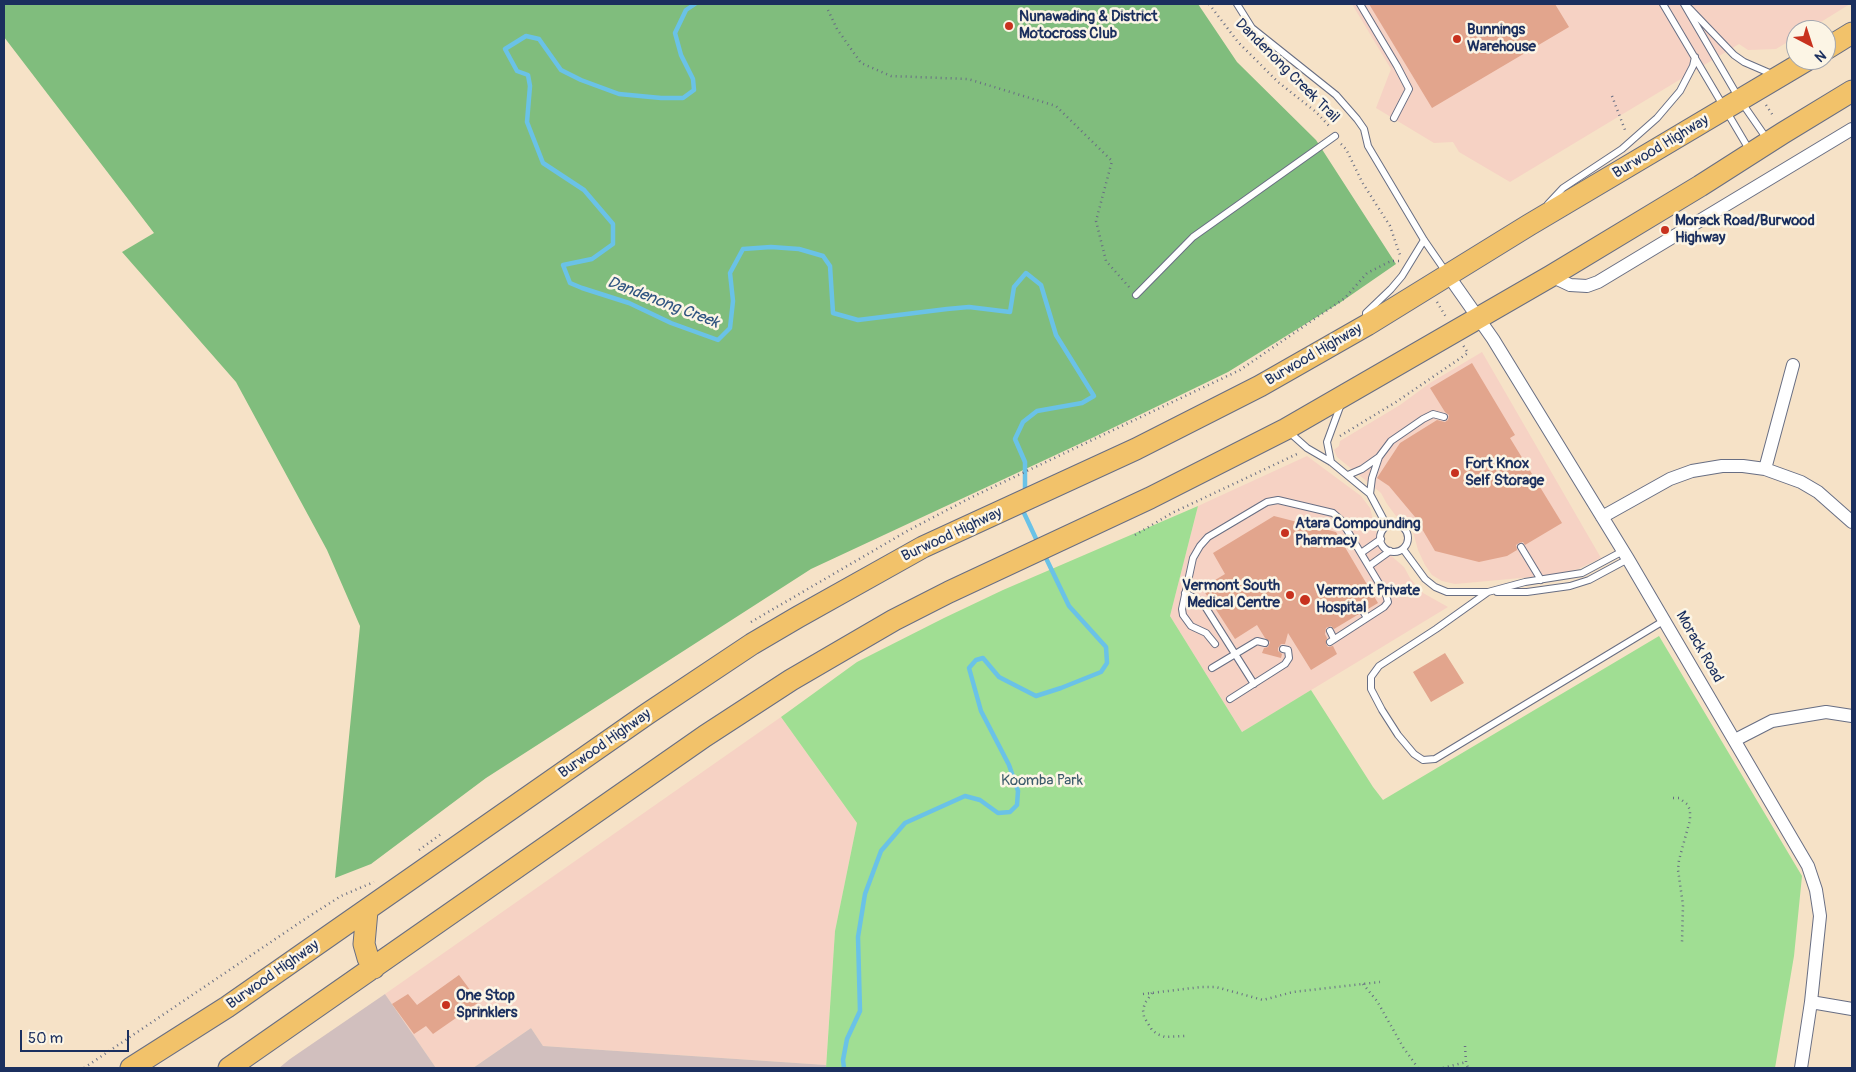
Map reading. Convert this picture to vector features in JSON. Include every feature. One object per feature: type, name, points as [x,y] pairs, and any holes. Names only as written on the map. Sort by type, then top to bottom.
[{"type":"highway","points":[[1836,43],[1852,33]]},
{"type":"highway","name":"Burwood Highway","points":[[131,1068],[202,1024],[646,714],[752,644],[923,547],[983,521],[1228,403],[1367,325],[1529,225],[1790,70]]},
{"type":"highway","points":[[229,1068],[750,705],[886,624],[1286,429],[1551,276],[1852,91]]},
{"type":"highway","points":[[366,911],[364,944],[368,958],[374,968]]},
{"type":"street","points":[[1551,276],[1570,285],[1587,286],[1598,282],[1852,129]]},
{"type":"street","name":"Morack Road","points":[[1448,275],[1493,339],[1665,620],[1808,866],[1816,890],[1820,916],[1811,1002],[1801,1068]]},
{"type":"street","points":[[1765,469],[1793,365]]},
{"type":"street","points":[[1602,517],[1657,486],[1692,471],[1722,466],[1743,466],[1765,469],[1785,475],[1809,487],[1835,506],[1852,522]]},
{"type":"street","points":[[1735,740],[1772,721],[1826,712],[1852,716]]},
{"type":"street","points":[[1811,1002],[1852,1009]]},
{"type":"lane","points":[[1237,4],[1252,28],[1336,94],[1357,119],[1364,129],[1368,146],[1424,240],[1448,275]]},
{"type":"lane","points":[[1360,4],[1409,89],[1394,118]]},
{"type":"lane","points":[[1663,4],[1695,57],[1732,104],[1769,142]]},
{"type":"lane","points":[[1684,4],[1704,22],[1734,55],[1744,62],[1778,77]]},
{"type":"lane","points":[[1684,4],[1732,104],[1751,154]]},
{"type":"lane","points":[[1529,225],[1563,188],[1622,149],[1657,118],[1680,91],[1693,66],[1695,57]]},
{"type":"lane","points":[[1136,295],[1193,237],[1335,136]]},
{"type":"lane","points":[[1367,325],[1366,313],[1392,289],[1424,240]]},
{"type":"lane","points":[[1331,462],[1327,442],[1344,396]]},
{"type":"lane","points":[[1348,475],[1362,469],[1379,457],[1391,441],[1404,431],[1433,414],[1444,417]]},
{"type":"lane","points":[[1286,429],[1308,448],[1331,462],[1370,494],[1387,526]]},
{"type":"lane","points":[[1370,494],[1372,478],[1379,457]]},
{"type":"lane","points":[[1215,644],[1206,633],[1191,626],[1183,615],[1182,609],[1185,593],[1194,558],[1200,546],[1208,537],[1267,502],[1278,500],[1333,513],[1341,520],[1386,594],[1388,602],[1384,607],[1332,640],[1330,631]]},
{"type":"lane","points":[[1369,566],[1390,551],[1394,552],[1403,548],[1408,539],[1404,528],[1396,524],[1387,526],[1381,534],[1382,544],[1390,551]]},
{"type":"lane","points":[[1361,553],[1381,539]]},
{"type":"lane","points":[[1522,547],[1541,580]]},
{"type":"lane","points":[[1403,548],[1425,579],[1435,587],[1446,592],[1527,592],[1570,586],[1589,580],[1625,555]]},
{"type":"lane","points":[[1625,555],[1582,573],[1525,582],[1488,592],[1379,666],[1371,677],[1371,689],[1382,710],[1398,735],[1414,754],[1423,760],[1434,758],[1456,747],[1665,620]]},
{"type":"lane","points":[[1185,593],[1200,601],[1206,608],[1254,684]]},
{"type":"lane","points":[[1363,612],[1367,618]]},
{"type":"lane","points":[[1212,668],[1257,641],[1265,643]]},
{"type":"lane","points":[[1230,699],[1285,664],[1289,658],[1288,650],[1284,649]]},
{"type":"path","name":"Dandenong Creek Trail","points":[[825,578],[909,530],[972,497],[1240,370],[1345,298],[1367,272],[1391,261],[1402,261],[1390,226],[1362,182],[1346,149],[1330,127],[1316,112],[1278,82],[1238,42],[1209,4]]},
{"type":"path","points":[[828,10],[837,29],[861,63],[891,76],[968,80],[1056,106],[1112,161],[1096,221],[1106,261],[1136,295]]},
{"type":"path","points":[[1612,96],[1624,130]]},
{"type":"path","points":[[1763,99],[1774,118]]},
{"type":"path","points":[[1429,288],[1468,353]]},
{"type":"path","points":[[1673,798],[1680,798],[1687,804],[1690,810],[1690,820],[1678,866],[1683,905],[1682,942]]},
{"type":"path","points":[[417,851],[433,839]]},
{"type":"path","points":[[84,1068],[317,911],[341,896],[377,880]]},
{"type":"path","points":[[1143,994],[1216,987],[1263,1000],[1293,992],[1380,982]]},
{"type":"path","points":[[1362,984],[1377,1001],[1418,1068]]},
{"type":"path","points":[[1152,993],[1145,1003],[1143,1010],[1144,1017],[1152,1030],[1165,1036],[1185,1036]]},
{"type":"path","points":[[1464,1046],[1468,1068]]},
{"type":"path","points":[[1444,1068],[1466,1062]]},
{"type":"shaded area","points":[[1352,4],[1850,4],[1824,20],[1786,20],[1786,43],[1776,49],[1748,50],[1739,44],[1510,182],[1459,152],[1453,142],[1434,143],[1376,108],[1391,69]]},
{"type":"shaded area","name":"Fort Knox Self Storage","points":[[1482,352],[1601,558],[1578,569],[1554,575],[1455,584],[1442,581],[1432,575],[1425,565],[1418,550],[1412,528],[1396,516],[1381,493],[1337,457],[1334,450],[1339,446],[1340,441]]},
{"type":"shaded area","name":"Vermont Private Hospital","points":[[1307,456],[1361,496],[1370,508],[1380,546],[1404,567],[1410,578],[1423,593],[1448,607],[1242,732],[1170,616],[1198,506]]},
{"type":"shaded area","points":[[781,717],[857,823],[835,931],[826,1065],[543,1046],[531,1028],[473,1068],[436,1068],[385,994]]},
{"type":"shaded area","points":[[385,994],[436,1068],[279,1068],[290,1059]]},
{"type":"shaded area","points":[[531,1028],[543,1046],[826,1065],[826,1068],[473,1068]]},
{"type":"green space","points":[[4,4],[1198,4],[1237,62],[1316,140],[1396,264],[1341,302],[1228,372],[1092,438],[811,569],[486,778],[371,864],[335,878],[360,626],[327,550],[236,382],[122,252],[154,233],[4,37]]},
{"type":"green space","name":"Koomba Park","points":[[1198,506],[1170,616],[1242,732],[1311,690],[1383,800],[1659,636],[1802,876],[1794,956],[1775,1068],[826,1068],[835,931],[857,823],[781,717],[857,662],[1003,590]]},
{"type":"building","name":"Bunnings Warehouse","points":[[1369,4],[1555,4],[1569,27],[1432,108]]},
{"type":"building","points":[[1472,363],[1515,435],[1510,438],[1562,523],[1525,545],[1523,542],[1519,543],[1516,545],[1517,550],[1507,556],[1479,562],[1435,551],[1415,517],[1389,486],[1377,478],[1400,443],[1437,420],[1445,422],[1448,420],[1449,415],[1445,412],[1430,388]]},
{"type":"building","name":"Vermont South Medical Centre","points":[[1274,516],[1336,532],[1378,603],[1368,609],[1364,606],[1360,607],[1358,610],[1359,614],[1334,629],[1331,626],[1326,628],[1326,644],[1328,647],[1333,646],[1337,654],[1311,670],[1288,633],[1285,644],[1281,644],[1278,648],[1278,651],[1282,654],[1281,658],[1262,653],[1270,642],[1265,638],[1257,625],[1235,639],[1202,588],[1225,574],[1213,553]]},
{"type":"building","points":[[1445,653],[1464,683],[1431,702],[1413,672]]},
{"type":"building","name":"One Stop Sprinklers","points":[[459,975],[479,1002],[433,1034],[426,1026],[414,1034],[392,1004],[408,994],[417,1005]]},
{"type":"waterway","name":"Dandenong Creek","points":[[695,4],[686,10],[675,33],[681,55],[693,79],[694,90],[683,98],[619,94],[581,80],[561,70],[539,39],[526,36],[505,49],[517,71],[528,75],[530,86],[527,122],[543,163],[584,190],[613,224],[613,244],[592,259],[563,265],[570,283],[629,303],[671,323],[718,340],[730,328],[733,301],[730,273],[743,249],[771,247],[799,249],[823,256],[830,266],[833,313],[858,320],[969,307],[1010,312],[1014,287],[1026,273],[1041,285],[1056,335],[1094,396],[1082,403],[1037,411],[1023,422],[1015,439],[1025,462],[1025,493]]},
{"type":"waterway","name":"Dandenong Creek","points":[[1024,506],[1024,513],[1038,543]]},
{"type":"waterway","name":"Dandenong Creek","points":[[844,1068],[843,1060],[847,1039],[860,1011],[858,937],[865,894],[881,851],[905,823],[965,796],[980,800],[998,813],[1010,812],[1017,805],[1018,791],[1009,765],[981,711],[969,668],[976,660],[983,658],[999,677],[1036,696],[1101,672],[1107,663],[1106,647],[1069,606],[1044,554]]},
{"type":"place","name":"Nunawading & District Motocross Club","points":[[1009,26]]},
{"type":"place","name":"Bunnings Warehouse","points":[[1457,39]]},
{"type":"place","name":"Morack Road/Burwood Highway","points":[[1665,230]]},
{"type":"place","name":"Fort Knox Self Storage","points":[[1455,473]]},
{"type":"place","name":"Atara Compounding Pharmacy","points":[[1285,533]]},
{"type":"place","name":"Vermont South Medical Centre","points":[[1290,595]]},
{"type":"place","name":"Vermont Private Hospital","points":[[1305,600]]},
{"type":"place","name":"One Stop Sprinklers","points":[[446,1005]]}]
